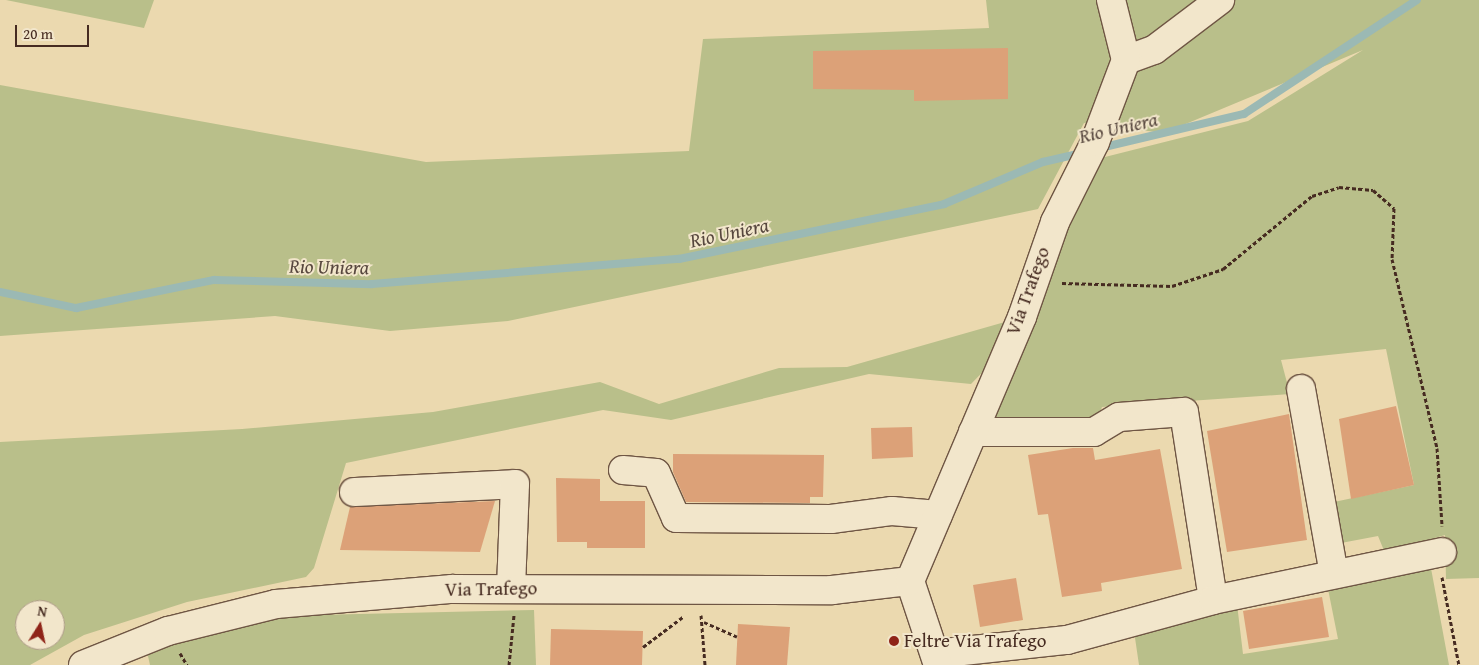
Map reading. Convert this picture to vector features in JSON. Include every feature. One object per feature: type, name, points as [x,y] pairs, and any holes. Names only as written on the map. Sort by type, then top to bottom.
[{"type":"street","points":[[1111,0],[1126,60],[1154,50],[1220,0]]},
{"type":"street","name":"Via Trafego","points":[[83,665],[168,630],[276,604],[511,587],[697,597],[832,590],[910,581],[1022,317],[1032,280],[1083,160],[1102,125],[1126,60]]},
{"type":"street","points":[[1301,389],[1334,574]]},
{"type":"street","points":[[973,432],[1094,432],[1119,417],[1184,412],[1213,600]]},
{"type":"street","points":[[623,470],[656,473],[676,518],[831,519],[892,511],[938,515]]},
{"type":"street","points":[[354,492],[515,484],[511,587]]},
{"type":"street","points":[[910,581],[937,660],[1067,640],[1213,600],[1442,552]]},
{"type":"path","points":[[1032,280],[1113,287],[1172,286],[1223,268],[1312,196],[1339,187],[1373,190],[1394,208],[1392,258],[1437,448],[1442,578],[1459,665]]},
{"type":"path","points":[[509,665],[515,625],[511,587]]},
{"type":"path","points":[[643,647],[697,597],[703,621],[705,665]]},
{"type":"path","points":[[703,621],[737,637]]},
{"type":"green space","points":[[6,0],[154,0],[144,28]]},
{"type":"green space","points":[[986,0],[1479,0],[1479,578],[1446,579],[1445,535],[1385,553],[1378,536],[1341,543],[1334,502],[1414,485],[1386,349],[1281,360],[1290,394],[1102,407],[1096,422],[992,426],[1047,291],[1045,273],[1097,159],[1248,121],[1363,50],[1164,133],[1084,123],[1038,209],[508,321],[390,331],[275,316],[0,336],[0,85],[426,162],[689,151],[703,39],[989,28]]},
{"type":"green space","points":[[1022,317],[1007,347],[971,384],[869,374],[671,420],[603,410],[346,463],[314,568],[306,577],[187,602],[84,635],[65,646],[65,600],[15,600],[15,650],[57,650],[30,665],[0,665],[0,442],[242,429],[433,412],[600,382],[659,404],[779,368],[847,367]]},
{"type":"green space","points":[[1430,563],[1449,665],[1139,665],[1134,631],[1237,604],[1243,654],[1338,639],[1327,584]]},
{"type":"green space","points":[[534,610],[536,665],[150,665],[146,647],[273,616]]},
{"type":"building","points":[[1008,48],[1008,99],[914,101],[914,90],[813,89],[813,51]]},
{"type":"building","points":[[1396,406],[1414,485],[1351,499],[1339,419]]},
{"type":"building","points":[[1289,414],[1307,540],[1227,552],[1207,431]]},
{"type":"building","points":[[912,427],[913,457],[872,459],[871,428]]},
{"type":"building","points":[[1073,448],[1093,448],[1095,460],[1160,449],[1182,569],[1101,583],[1102,591],[1062,597],[1048,514],[1038,515],[1028,455]]},
{"type":"building","points":[[673,454],[824,455],[823,497],[810,497],[810,503],[686,502],[673,472]]},
{"type":"building","points":[[556,478],[600,479],[600,501],[645,501],[645,548],[587,548],[587,542],[557,542]]},
{"type":"building","points":[[495,501],[480,552],[340,550],[350,507]]},
{"type":"building","points":[[1016,578],[1023,620],[980,627],[973,585]]},
{"type":"building","points":[[1322,597],[1329,637],[1249,649],[1243,611]]},
{"type":"building","points":[[738,624],[790,627],[787,665],[736,665]]},
{"type":"building","points":[[551,629],[643,631],[642,665],[550,665]]},
{"type":"waterway","name":"Rio Uniera","points":[[1100,148],[1244,114],[1417,0]]},
{"type":"waterway","name":"Rio Uniera","points":[[0,292],[76,308],[214,280],[372,284],[679,259],[944,204],[1043,162],[1082,153]]},
{"type":"place","name":"Feltre Via Trafego","points":[[894,641]]}]
